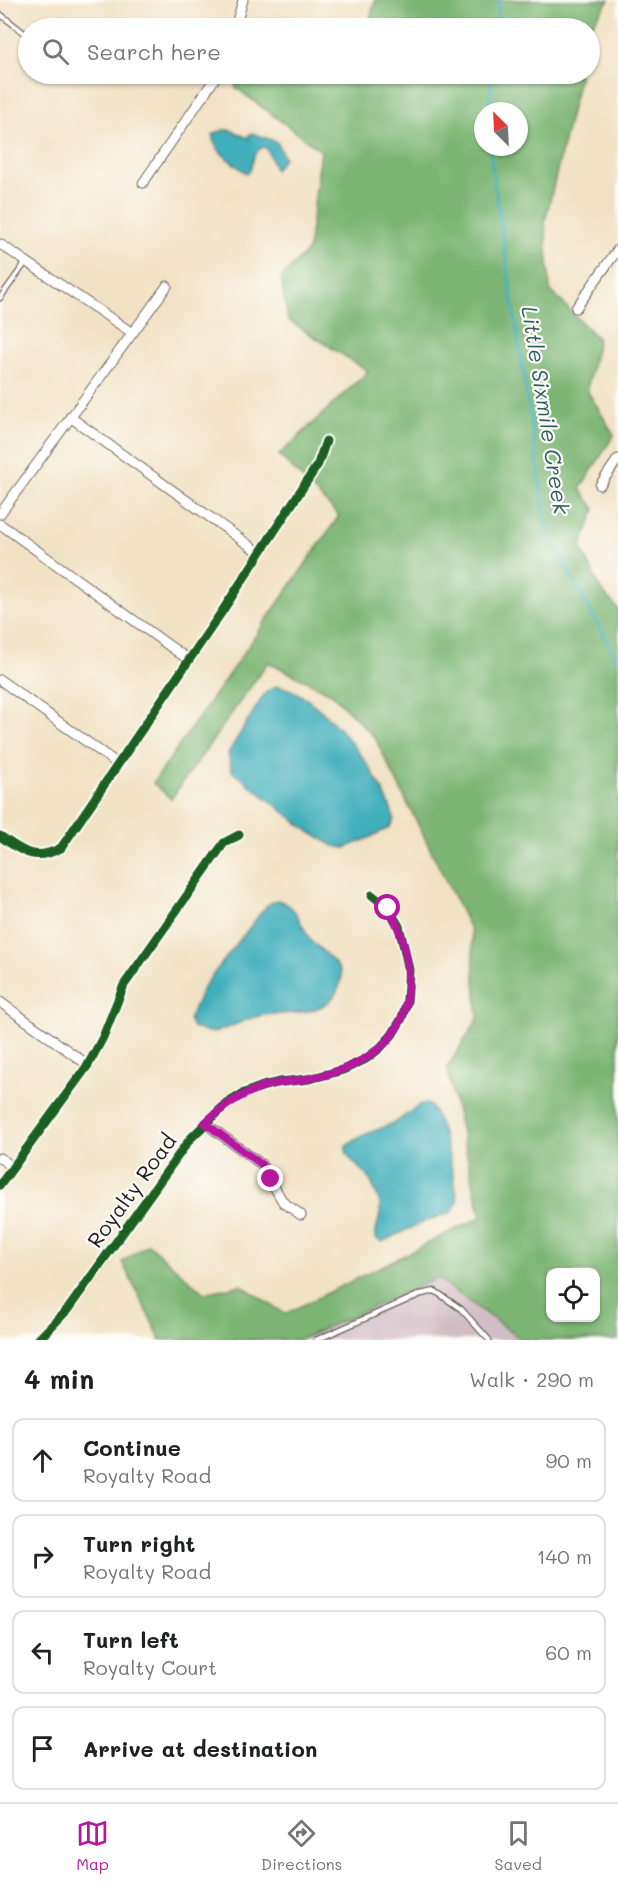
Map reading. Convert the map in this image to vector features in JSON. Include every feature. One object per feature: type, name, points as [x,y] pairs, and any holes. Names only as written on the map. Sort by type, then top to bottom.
[{"type":"street","points":[[238,18],[243,0]]},
{"type":"street","points":[[142,183],[211,84]]},
{"type":"street","points":[[0,244],[131,332]]},
{"type":"street","points":[[576,308],[618,249]]},
{"type":"street","points":[[0,513],[167,286]]},
{"type":"street","points":[[70,417],[260,553]]},
{"type":"street","points":[[0,836],[23,852],[38,856],[48,855],[61,848],[189,660],[318,464],[326,441]]},
{"type":"street","points":[[600,485],[618,459]]},
{"type":"street","points":[[0,524],[189,660]]},
{"type":"street","points":[[0,680],[118,764]]},
{"type":"street","points":[[0,1185],[88,1065],[103,1037],[124,986],[224,843],[239,835]]},
{"type":"street","name":"Royalty Road","points":[[38,1340],[68,1309],[190,1139],[226,1104],[242,1094],[263,1086],[309,1079],[343,1070],[366,1059],[392,1035],[402,1018],[407,1001],[409,970],[399,926],[388,908],[372,896]]},
{"type":"street","points":[[0,1002],[88,1065]]},
{"type":"street","points":[[205,1123],[261,1164],[284,1202],[301,1215]]},
{"type":"street","points":[[0,1158],[13,1167]]},
{"type":"lane","points":[[0,14],[18,28]]},
{"type":"lane","points":[[0,298],[26,262]]},
{"type":"lane","points":[[316,1340],[421,1294],[435,1291],[461,1309],[489,1340]]},
{"type":"shaded area","points":[[437,1278],[522,1340],[299,1340]]},
{"type":"green space","points":[[375,0],[609,0],[597,18],[370,18]]},
{"type":"green space","points":[[236,84],[578,84],[545,221],[550,290],[598,339],[587,390],[614,435],[580,489],[595,509],[581,547],[601,590],[618,609],[618,1340],[522,1340],[437,1278],[299,1340],[161,1340],[122,1262],[148,1244],[204,1293],[241,1285],[285,1314],[481,1217],[447,1068],[478,1019],[471,931],[375,738],[331,693],[268,662],[171,799],[153,783],[339,516],[279,455],[368,371],[288,320],[281,278],[308,250],[321,151],[235,87]]},
{"type":"water","points":[[231,130],[248,138],[253,133],[277,142],[284,158],[275,170],[266,147],[262,148],[255,156],[250,171],[246,173],[224,156],[215,145],[213,134]]},
{"type":"water","points":[[277,686],[294,692],[312,703],[349,739],[378,782],[388,803],[394,820],[389,828],[345,848],[334,846],[311,833],[232,771],[228,753],[265,693]]},
{"type":"water","points":[[277,900],[285,903],[294,911],[311,940],[339,969],[341,980],[333,997],[316,1009],[305,1012],[259,1016],[212,1032],[193,1028],[189,1019],[204,986],[267,905]]},
{"type":"water","points":[[421,1104],[428,1104],[439,1122],[448,1150],[458,1202],[452,1212],[423,1222],[382,1242],[376,1239],[380,1211],[377,1195],[370,1180],[348,1156],[346,1146],[362,1136],[396,1122]]},
{"type":"waterway","name":"Little Sixmile Creek","points":[[497,18],[499,0]]},
{"type":"waterway","name":"Little Sixmile Creek","points":[[490,102],[491,84]]},
{"type":"waterway","name":"Little Sixmile Creek","points":[[490,156],[548,534],[618,661]]},
{"type":"cycle path","points":[[0,836],[22,851],[36,855],[61,848],[223,610],[318,464],[326,441]]},
{"type":"cycle path","points":[[0,1185],[88,1065],[103,1037],[124,985],[224,843],[239,835]]},
{"type":"cycle path","points":[[38,1340],[68,1309],[190,1139],[226,1104],[242,1094],[263,1086],[309,1079],[343,1070],[366,1059],[392,1035],[402,1018],[407,1001],[409,970],[399,926],[388,908],[372,895]]},
{"type":"route","points":[[271,1179],[261,1164],[205,1123],[226,1104],[242,1094],[263,1086],[309,1079],[343,1070],[366,1059],[392,1035],[402,1018],[407,1001],[409,970],[399,926],[388,908]]}]
